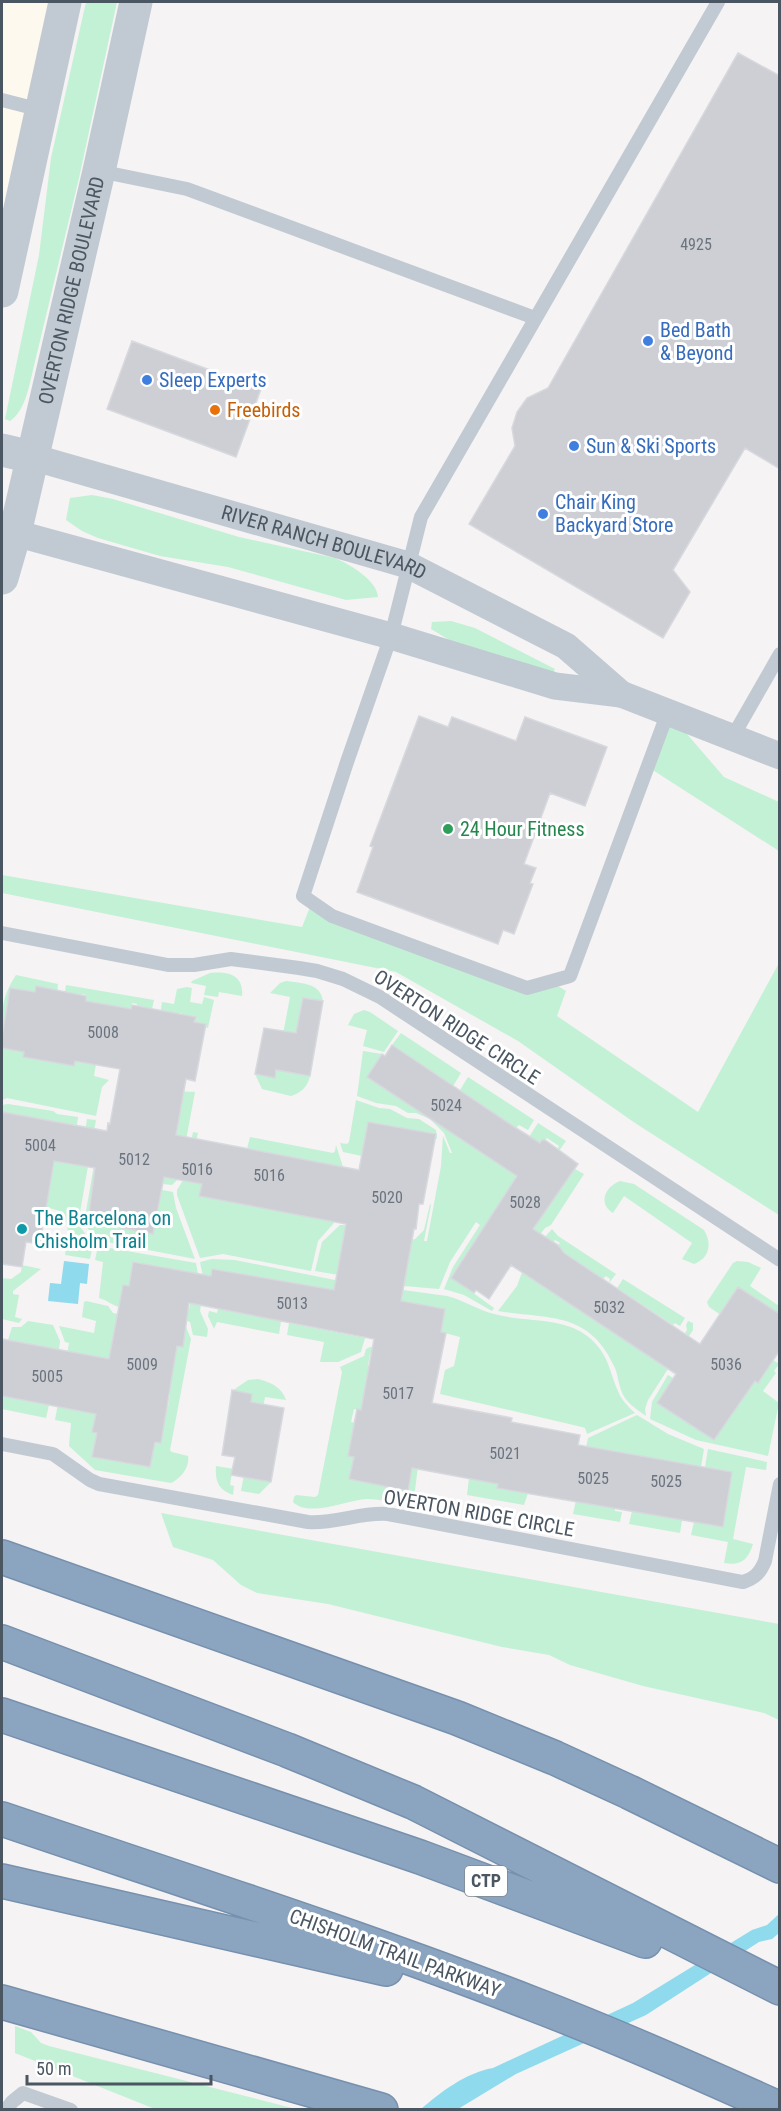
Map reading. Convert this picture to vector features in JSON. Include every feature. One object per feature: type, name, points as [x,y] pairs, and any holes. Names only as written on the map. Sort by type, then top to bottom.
[{"type":"highway","points":[[2,1557],[457,1718],[629,1792],[780,1866]]},
{"type":"highway","points":[[2,1642],[287,1750],[413,1802],[780,1988]]},
{"type":"highway","name":"CTP","points":[[2,1715],[320,1822],[529,1897],[623,1932],[780,1997]]},
{"type":"highway","name":"CHISHOLM TRAIL PARKWAY","points":[[2,1819],[280,1912],[534,2004],[685,2066],[780,2109]]},
{"type":"highway","points":[[2,1881],[534,2004]]},
{"type":"highway","points":[[2,2002],[381,2109]]},
{"type":"street","points":[[4,269],[65,2]]},
{"type":"street","name":"OVERTON RIDGE BOULEVARD","points":[[2,578],[17,453],[99,171],[136,2]]},
{"type":"street","name":"RIVER RANCH BOULEVARD","points":[[17,453],[408,565],[566,646],[621,694]]},
{"type":"street","name":"RIVER RANCH BOULEVARD","points":[[8,531],[391,636],[555,686],[621,694],[780,756]]},
{"type":"street","points":[[2,2017],[49,2014]]},
{"type":"lane","points":[[668,712],[570,976],[527,988],[332,916],[303,896],[391,636],[421,517],[718,2]]},
{"type":"lane","points":[[2,100],[41,110]]},
{"type":"lane","points":[[99,171],[188,189],[535,318]]},
{"type":"lane","points":[[732,738],[780,654]]},
{"type":"lane","name":"OVERTON RIDGE CIRCLE","points":[[2,933],[168,965],[231,959],[318,970],[343,979],[380,997],[780,1260]]},
{"type":"lane","name":"OVERTON RIDGE CIRCLE","points":[[2,1444],[53,1454],[99,1484],[308,1522],[337,1522],[374,1513],[397,1515],[743,1582],[753,1579],[761,1571],[765,1561],[780,1484]]},
{"type":"lane","points":[[6,2109],[23,2093],[71,2109]]},
{"type":"shaded area","points":[[2,2],[65,2],[2,291]]},
{"type":"green space","points":[[86,2],[117,2],[79,178],[30,384],[23,405],[10,421],[5,419],[39,255],[51,158]]},
{"type":"green space","points":[[92,495],[113,499],[239,537],[335,558],[368,579],[378,597],[346,600],[228,567],[160,556],[98,538],[66,520],[70,498]]},
{"type":"green space","points":[[451,621],[475,628],[555,669],[553,673],[451,641],[431,629],[432,622]]},
{"type":"green space","points":[[668,712],[724,777],[779,802],[779,851],[648,767]]},
{"type":"green space","points":[[2,875],[302,927],[312,902],[527,988],[550,981],[566,991],[557,1016],[698,1112],[779,963],[779,1215],[635,1123],[518,1041],[396,972],[2,893]]},
{"type":"green space","points":[[210,973],[234,976],[240,983],[242,996],[219,992],[218,997],[204,995],[206,986],[191,983]]},
{"type":"green space","points":[[16,975],[58,984],[57,994],[36,986],[35,992],[11,988],[2,1037],[3,1005],[7,991]]},
{"type":"green space","points":[[286,981],[304,983],[314,987],[323,1001],[303,998],[290,1072],[310,1076],[304,1089],[291,1096],[262,1089],[255,1074],[275,1077],[290,997],[270,993],[280,983]]},
{"type":"green space","points":[[66,985],[154,1000],[151,1014],[132,1003],[131,1009],[86,1001],[86,995],[82,994],[81,999],[64,998]]},
{"type":"green space","points":[[192,988],[190,1002],[202,1004],[204,997],[214,1000],[208,1028],[205,1024],[181,1020],[182,1013],[160,1015],[162,1002],[174,1004],[177,989]]},
{"type":"green space","points":[[364,1010],[398,1031],[384,1052],[363,1046],[367,1030],[348,1025],[354,1014]]},
{"type":"green space","points":[[401,1033],[461,1073],[453,1086],[392,1045]]},
{"type":"green space","points":[[2,1048],[24,1052],[23,1057],[70,1061],[69,1065],[74,1066],[75,1061],[96,1064],[94,1076],[109,1080],[102,1087],[96,1116],[7,1098],[2,1100]]},
{"type":"green space","points":[[363,1051],[382,1054],[367,1077],[520,1151],[538,1123],[566,1141],[559,1151],[557,1149],[559,1146],[547,1138],[542,1140],[451,1277],[494,1308],[492,1311],[464,1295],[444,1289],[453,1267],[480,1225],[476,1222],[450,1262],[439,1289],[404,1286],[315,1271],[322,1242],[340,1225],[346,1225],[340,1260],[415,1239],[424,1230],[430,1204],[424,1241],[427,1241],[441,1166],[443,1136],[452,1153],[444,1133],[430,1119],[416,1113],[408,1113],[396,1106],[376,1103],[357,1096]]},
{"type":"green space","points":[[468,1077],[534,1120],[528,1130],[519,1125],[516,1128],[460,1090]]},
{"type":"green space","points":[[153,1090],[195,1092],[179,1178],[172,1185],[163,1184],[183,1096]]},
{"type":"green space","points":[[356,1100],[379,1108],[390,1109],[407,1118],[419,1119],[436,1130],[437,1139],[435,1134],[368,1122],[362,1156],[343,1152],[340,1143],[349,1142]]},
{"type":"green space","points":[[8,1104],[78,1117],[77,1125],[2,1112],[2,1105]]},
{"type":"green space","points":[[87,1119],[96,1120],[78,1224],[93,1244],[90,1259],[65,1255],[68,1231],[63,1212],[46,1207],[36,1176],[2,1170],[2,1152],[75,1165],[80,1138],[84,1138]]},
{"type":"green space","points":[[193,1132],[198,1133],[187,1181],[202,1184],[199,1195],[326,1220],[336,1166],[247,1149],[250,1137],[333,1153],[336,1145],[344,1170],[334,1223],[318,1241],[311,1271],[223,1254],[200,1258],[177,1195],[177,1190],[185,1177]]},
{"type":"green space","points":[[98,1152],[88,1221],[153,1234],[162,1190],[173,1192],[176,1208],[195,1259],[96,1240],[84,1223]]},
{"type":"green space","points":[[575,1169],[584,1174],[551,1225],[545,1228],[535,1241],[528,1236]]},
{"type":"green space","points":[[620,1181],[634,1184],[704,1230],[709,1245],[703,1258],[694,1264],[682,1259],[692,1243],[624,1196],[613,1213],[608,1209],[604,1200],[605,1195],[615,1183]]},
{"type":"green space","points":[[552,1229],[558,1236],[616,1274],[609,1283],[610,1279],[606,1276],[603,1279],[563,1253],[558,1245],[560,1243],[555,1240],[553,1243],[537,1246]]},
{"type":"green space","points":[[98,1246],[196,1263],[202,1297],[200,1311],[208,1329],[207,1337],[193,1335],[190,1322],[184,1316],[186,1310],[189,1310],[191,1298],[133,1262],[129,1286],[123,1285],[120,1307],[99,1298],[103,1262],[95,1260]]},
{"type":"green space","points":[[212,1259],[235,1260],[345,1282],[447,1296],[494,1314],[565,1325],[590,1338],[600,1349],[621,1397],[635,1413],[587,1434],[585,1428],[582,1427],[440,1394],[445,1370],[454,1366],[460,1337],[441,1332],[444,1309],[213,1269],[209,1290],[206,1291],[200,1262]]},
{"type":"green space","points":[[748,1262],[761,1268],[750,1286],[779,1306],[779,1314],[721,1315],[709,1307],[707,1302],[733,1263]]},
{"type":"green space","points":[[22,1265],[41,1269],[13,1291],[13,1294],[19,1295],[15,1317],[22,1319],[19,1323],[2,1319],[2,1278],[11,1279],[21,1272]]},
{"type":"green space","points":[[524,1267],[524,1274],[662,1364],[676,1348],[687,1330],[688,1321],[693,1323],[693,1330],[648,1400],[645,1409],[646,1416],[625,1398],[615,1368],[605,1350],[593,1336],[566,1321],[498,1311],[517,1286]]},
{"type":"green space","points":[[623,1279],[685,1318],[680,1326],[675,1323],[673,1325],[617,1288]]},
{"type":"green space","points":[[86,1301],[108,1306],[113,1313],[119,1314],[99,1418],[95,1418],[92,1432],[97,1433],[92,1457],[150,1467],[155,1442],[161,1443],[161,1406],[168,1406],[170,1394],[164,1393],[173,1371],[177,1346],[183,1347],[186,1327],[191,1339],[170,1450],[188,1456],[188,1464],[184,1472],[171,1483],[95,1470],[69,1446],[71,1423],[55,1420],[69,1343],[65,1342],[59,1326],[94,1333],[96,1321],[82,1317]]},
{"type":"green space","points":[[218,1309],[281,1321],[279,1334],[217,1322],[214,1329],[208,1316],[209,1311],[217,1313]]},
{"type":"green space","points":[[28,1321],[53,1325],[60,1341],[59,1350],[8,1340],[12,1327],[21,1327]]},
{"type":"green space","points":[[289,1323],[365,1338],[361,1352],[338,1362],[320,1362],[324,1342],[287,1335]]},
{"type":"green space","points":[[375,1347],[377,1355],[370,1354],[368,1365],[375,1367],[363,1398],[361,1410],[354,1409],[351,1422],[357,1423],[348,1455],[354,1457],[349,1479],[407,1491],[412,1468],[417,1469],[418,1467],[413,1505],[367,1499],[328,1507],[300,1507],[293,1502],[296,1495],[315,1497],[318,1495],[342,1372],[340,1367],[364,1356],[366,1349]]},
{"type":"green space","points":[[773,1360],[779,1364],[774,1371],[776,1373],[763,1391],[779,1403],[768,1456],[696,1440],[650,1419],[652,1402],[668,1375],[673,1378],[658,1403],[714,1440],[755,1381],[758,1383]]},
{"type":"green space","points":[[258,1379],[275,1386],[286,1400],[265,1397],[251,1479],[271,1482],[259,1494],[241,1491],[244,1475],[232,1472],[230,1485],[234,1486],[233,1495],[221,1488],[216,1476],[216,1466],[240,1470],[252,1394],[232,1391],[248,1380]]},
{"type":"green space","points":[[2,1396],[49,1405],[46,1418],[2,1409]]},
{"type":"green space","points":[[637,1415],[668,1434],[704,1449],[701,1467],[607,1450],[583,1462],[588,1438]]},
{"type":"green space","points":[[708,1449],[767,1462],[766,1470],[746,1467],[733,1539],[753,1544],[749,1554],[739,1563],[724,1563],[728,1542],[691,1535],[694,1522],[723,1527],[732,1472],[705,1467]]},
{"type":"green space","points":[[469,1478],[498,1484],[498,1488],[528,1493],[524,1505],[467,1495]]},
{"type":"green space","points":[[578,1491],[615,1508],[615,1511],[622,1512],[620,1522],[573,1514]]},
{"type":"green space","points":[[632,1511],[682,1520],[680,1533],[629,1524]]},
{"type":"green space","points":[[161,1513],[779,1624],[779,1720],[764,1713],[643,1686],[570,1665],[549,1655],[502,1647],[328,1604],[257,1593],[241,1585],[213,1560],[173,1547]]},
{"type":"green space","points":[[15,2026],[31,2032],[41,2043],[49,2046],[296,2109],[155,2109],[15,2053]]},
{"type":"water","points":[[64,1261],[89,1264],[87,1284],[80,1283],[78,1304],[48,1301],[50,1283],[61,1284]]},
{"type":"water","points":[[779,1914],[779,1933],[772,1939],[759,1942],[646,2015],[516,2074],[458,2109],[420,2110],[463,2079],[493,2068],[633,2003],[752,1930],[767,1925]]},
{"type":"building","points":[[738,53],[780,76],[780,469],[745,448],[673,570],[690,592],[663,638],[469,524],[515,446],[512,428],[517,412],[527,398],[548,388]]},
{"type":"building","points":[[132,341],[261,389],[236,457],[107,409]]},
{"type":"building","points":[[419,716],[448,727],[452,717],[516,741],[525,717],[607,747],[585,806],[550,793],[524,864],[536,868],[530,883],[533,884],[514,934],[503,930],[498,944],[357,892],[373,847],[370,846]]},
{"type":"building","points":[[36,986],[86,996],[86,1001],[131,1009],[132,1005],[196,1017],[194,1022],[206,1024],[195,1081],[186,1079],[176,1135],[359,1170],[368,1122],[436,1134],[423,1204],[419,1204],[401,1301],[445,1309],[441,1332],[446,1333],[432,1403],[512,1418],[511,1422],[580,1435],[578,1445],[732,1472],[723,1527],[497,1488],[498,1484],[412,1468],[408,1491],[349,1479],[354,1457],[348,1456],[357,1409],[361,1410],[374,1339],[189,1303],[183,1347],[177,1346],[161,1443],[155,1442],[150,1467],[92,1457],[97,1433],[92,1432],[96,1414],[2,1396],[2,1339],[109,1359],[123,1285],[129,1286],[133,1262],[211,1276],[212,1269],[334,1290],[346,1224],[199,1196],[202,1184],[164,1177],[153,1234],[88,1221],[95,1168],[54,1161],[40,1244],[26,1242],[22,1267],[2,1264],[2,1112],[107,1131],[120,1069],[75,1061],[74,1066],[23,1057],[24,1052],[2,1048],[10,988],[35,992]]},
{"type":"building","points":[[303,998],[323,1001],[310,1076],[276,1070],[275,1078],[255,1074],[264,1028],[296,1033]]},
{"type":"building","points":[[392,1045],[516,1128],[540,1143],[545,1140],[578,1164],[533,1229],[558,1245],[564,1253],[700,1344],[738,1287],[780,1314],[780,1350],[758,1383],[755,1381],[714,1440],[657,1403],[676,1374],[511,1265],[489,1299],[476,1290],[474,1293],[451,1278],[517,1176],[367,1077],[382,1054],[385,1056]]},
{"type":"building","points":[[232,1390],[252,1394],[251,1402],[284,1408],[271,1482],[231,1475],[235,1457],[222,1455]]},
{"type":"place","name":"Bed Bath & Beyond","points":[[648,341]]},
{"type":"place","name":"Sleep Experts","points":[[147,380]]},
{"type":"place","name":"Freebirds","points":[[215,410]]},
{"type":"place","name":"Sun & Ski Sports","points":[[574,446]]},
{"type":"place","name":"Chair King Backyard Store","points":[[543,514]]},
{"type":"place","name":"24 Hour Fitness","points":[[448,829]]},
{"type":"place","name":"The Barcelona on Chisholm Trail","points":[[22,1229]]}]
